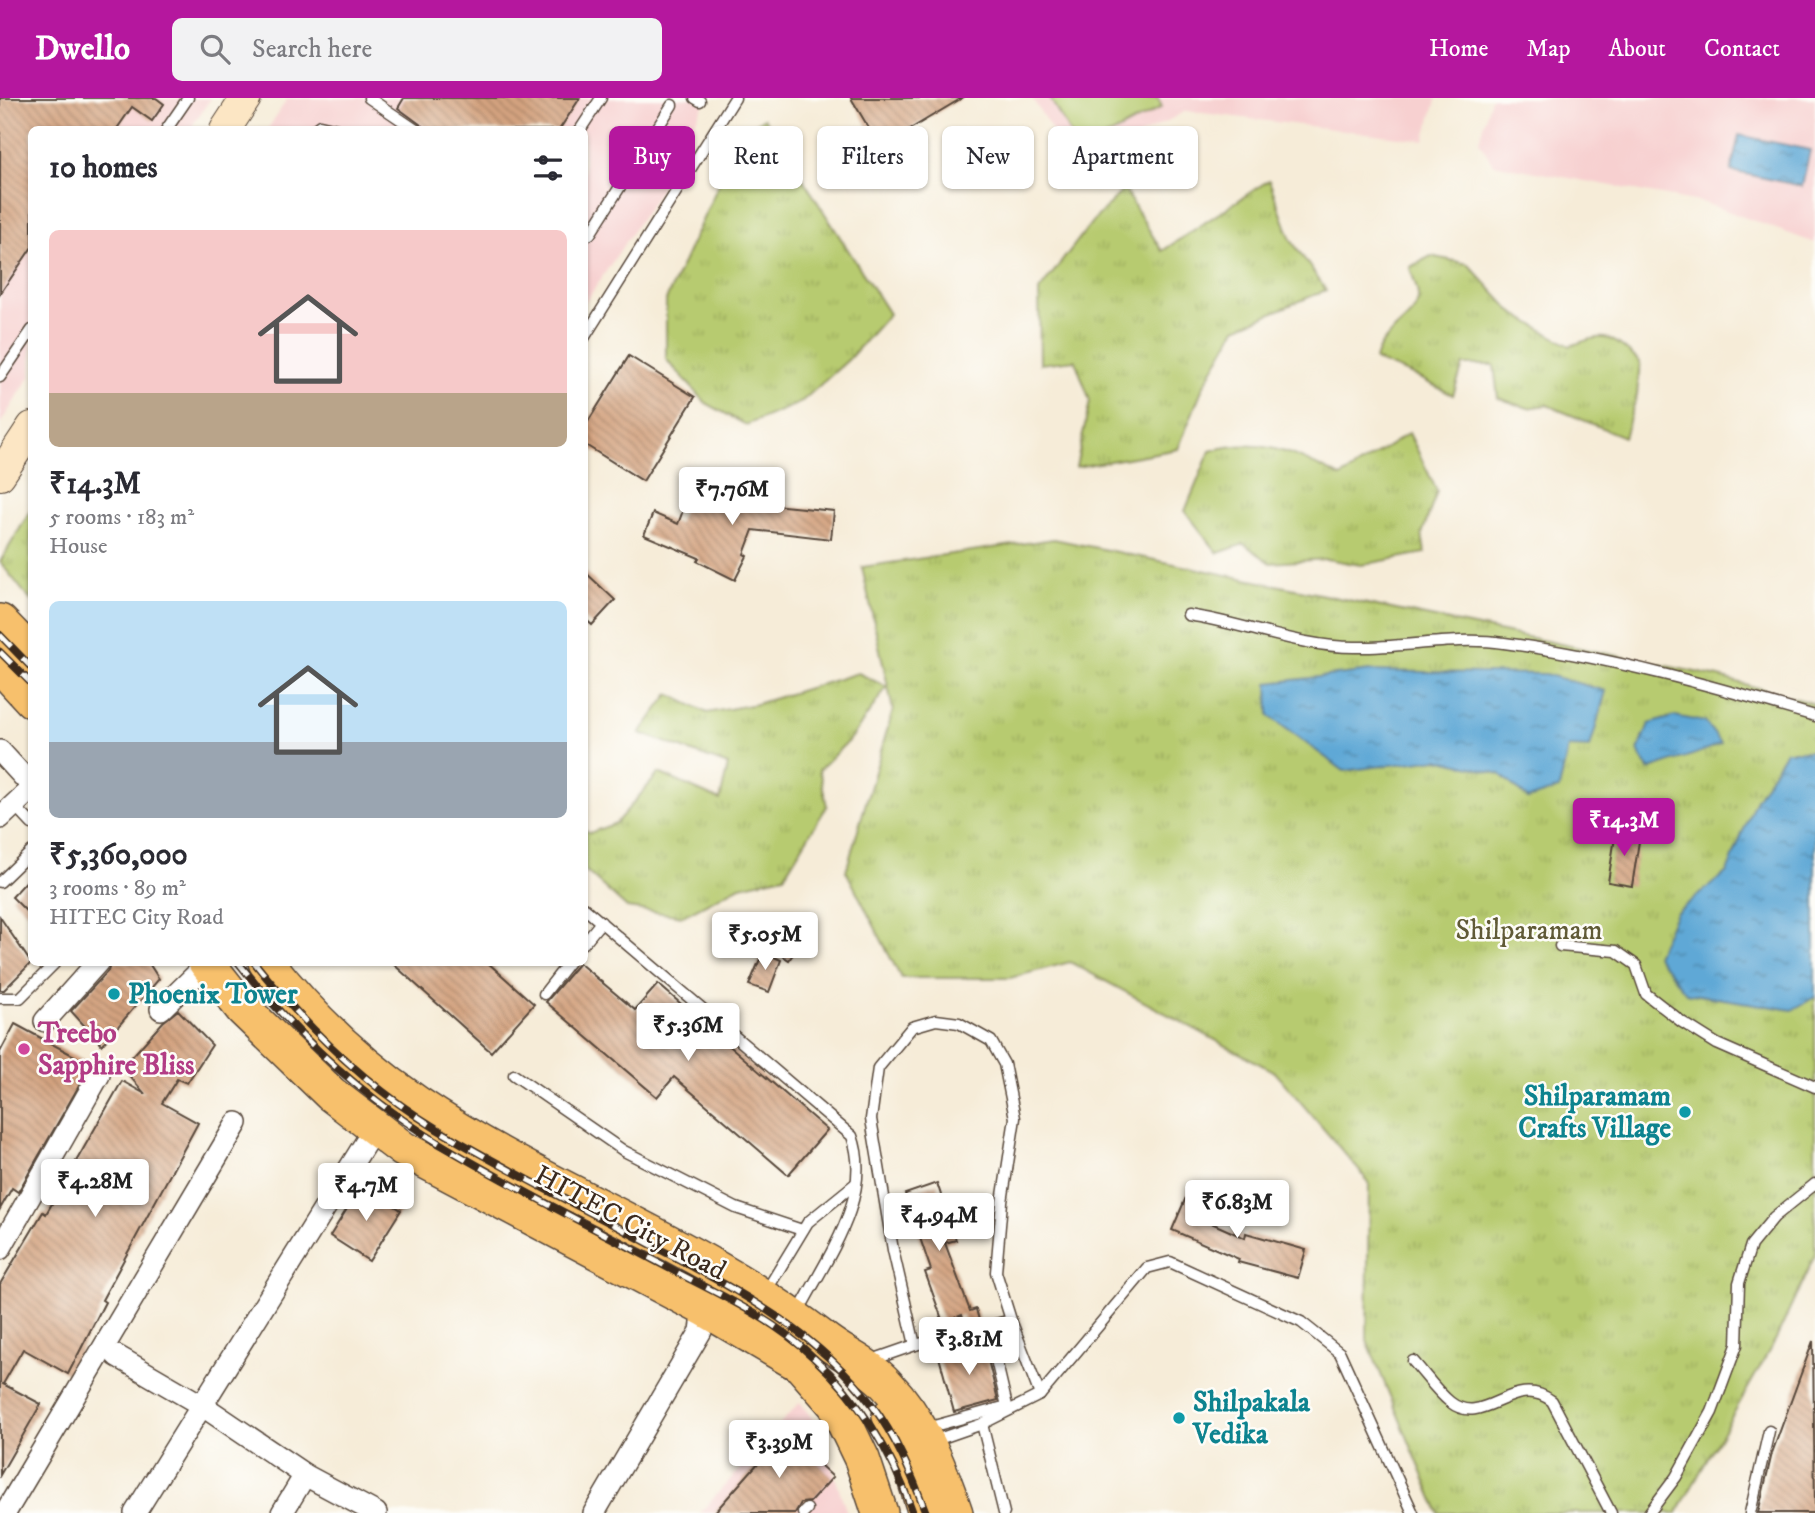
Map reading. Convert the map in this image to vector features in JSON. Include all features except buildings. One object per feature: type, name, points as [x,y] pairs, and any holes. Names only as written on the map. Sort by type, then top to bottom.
[{"type":"main road","points":[[0,622],[28,651]]},
{"type":"main road","points":[[0,665],[28,696]]},
{"type":"main road","name":"HITEC City Road","points":[[209,966],[243,1009],[331,1094],[403,1149],[704,1308],[812,1352],[863,1363],[886,1384],[956,1513]]},
{"type":"main road","name":"HITEC City Road","points":[[270,966],[318,1021],[357,1057],[415,1102],[479,1142],[796,1316],[862,1459],[880,1513]]},
{"type":"main road","points":[[812,1352],[866,1381],[893,1421],[918,1440],[926,1513]]},
{"type":"main road","points":[[812,1352],[890,1479],[903,1513]]},
{"type":"street","points":[[228,126],[246,98]]},
{"type":"street","points":[[0,475],[28,433]]},
{"type":"street","points":[[0,751],[28,782]]},
{"type":"street","points":[[7,811],[28,791]]},
{"type":"street","points":[[51,1019],[95,966]]},
{"type":"street","points":[[161,1009],[204,966]]},
{"type":"street","points":[[0,1249],[99,1075]]},
{"type":"street","points":[[5,1513],[237,1123]]},
{"type":"street","points":[[135,1513],[369,1137],[373,1124]]},
{"type":"street","points":[[594,1513],[701,1331],[704,1308]]},
{"type":"street","points":[[117,1356],[204,1406],[305,1475],[376,1513]]},
{"type":"street","points":[[282,1513],[305,1475]]},
{"type":"lane","points":[[169,126],[188,98]]},
{"type":"lane","points":[[369,98],[410,126]]},
{"type":"lane","points":[[583,126],[601,98]]},
{"type":"lane","points":[[588,332],[735,98]]},
{"type":"lane","points":[[588,235],[672,105]]},
{"type":"lane","points":[[0,377],[28,336]]},
{"type":"lane","points":[[1188,614],[1229,621],[1287,639],[1354,647],[1501,642],[1684,678],[1815,716]]},
{"type":"lane","points":[[7,811],[28,822]]},
{"type":"lane","points":[[0,883],[28,855]]},
{"type":"lane","points":[[588,911],[852,1136],[858,1153],[855,1184],[845,1226],[796,1316]]},
{"type":"lane","points":[[588,938],[601,922]]},
{"type":"lane","points":[[1560,946],[1616,951],[1636,965],[1646,994],[1682,1022],[1717,1044],[1815,1087]]},
{"type":"lane","points":[[0,998],[20,998],[52,966]]},
{"type":"lane","points":[[544,994],[566,966]]},
{"type":"lane","points":[[915,1345],[892,1250],[871,1119],[878,1068],[912,1027],[936,1020],[959,1023],[991,1041],[1004,1063],[1015,1118],[1002,1202],[996,1272],[1011,1321],[1040,1395]]},
{"type":"lane","points":[[514,1075],[624,1151],[736,1208],[802,1230]]},
{"type":"lane","points":[[763,1296],[802,1230],[855,1184]]},
{"type":"lane","points":[[1649,1513],[1676,1477],[1712,1412],[1737,1345],[1739,1283],[1751,1245],[1774,1217],[1815,1184]]},
{"type":"lane","points":[[918,1440],[982,1424],[1040,1395],[1147,1268],[1170,1262],[1301,1322],[1340,1353],[1413,1513]]},
{"type":"lane","points":[[863,1363],[915,1345],[1011,1321]]},
{"type":"lane","points":[[918,1440],[1007,1406],[988,1326]]},
{"type":"lane","points":[[1413,1361],[1451,1402],[1464,1409],[1482,1408],[1528,1391],[1539,1392],[1552,1401],[1611,1513]]},
{"type":"lane","points":[[982,1424],[1004,1513]]},
{"type":"lane","points":[[1750,1513],[1769,1431]]},
{"type":"shaded area","points":[[0,98],[211,98],[192,126],[28,126],[28,380],[0,424]]},
{"type":"shaded area","points":[[288,98],[707,98],[693,126],[609,126],[609,189],[661,189],[588,298],[588,126],[270,126]]},
{"type":"shaded area","points":[[1032,98],[1437,98],[1424,140],[1186,111],[1158,126],[1049,126]]},
{"type":"shaded area","points":[[1491,98],[1815,98],[1815,243],[1705,203],[1493,164],[1479,141]]},
{"type":"shaded area","points":[[800,1402],[819,1428],[847,1513],[700,1513]]},
{"type":"green space","points":[[1050,98],[1158,98],[1162,107],[1127,126],[1066,126]]},
{"type":"green space","points":[[764,118],[769,126],[753,126]]},
{"type":"green space","points":[[803,179],[889,314],[848,360],[800,403],[746,425],[706,403],[666,359],[666,300],[716,189],[803,189]]},
{"type":"green space","points":[[1269,180],[1291,240],[1326,290],[1236,328],[1203,387],[1178,449],[1076,467],[1090,401],[1075,360],[1040,364],[1039,291],[1092,222],[1124,189],[1162,251]]},
{"type":"green space","points":[[1431,256],[1468,264],[1512,312],[1570,346],[1593,339],[1608,339],[1622,346],[1640,362],[1637,395],[1624,437],[1547,405],[1528,408],[1498,398],[1494,365],[1463,365],[1453,395],[1375,360],[1384,341],[1416,307],[1417,291],[1410,267]]},
{"type":"green space","points":[[1409,433],[1437,491],[1422,534],[1425,553],[1361,565],[1326,559],[1271,563],[1244,544],[1218,553],[1185,511],[1210,451],[1229,447],[1263,447],[1293,455],[1341,477]]},
{"type":"green space","points":[[28,515],[28,597],[0,562]]},
{"type":"green space","name":"Shilparamam","points":[[1054,539],[1719,677],[1815,704],[1815,1255],[1777,1337],[1677,1513],[1439,1513],[1367,1341],[1369,1182],[1275,1072],[1070,962],[1010,978],[901,978],[846,871],[893,710],[862,567]]},
{"type":"green space","points":[[858,673],[887,687],[852,737],[819,770],[827,806],[784,876],[740,886],[683,916],[627,908],[588,873],[588,832],[616,823],[659,773],[720,800],[728,765],[640,733],[669,694],[707,713],[756,704]]},
{"type":"water","points":[[1739,135],[1810,150],[1802,186],[1731,171]]},
{"type":"water","points":[[1370,671],[1545,674],[1606,691],[1590,748],[1568,747],[1559,789],[1528,799],[1500,774],[1438,759],[1344,771],[1269,716],[1268,683]]},
{"type":"water","points":[[1675,716],[1705,722],[1721,743],[1649,770],[1638,751],[1649,724]]},
{"type":"water","points":[[1786,751],[1815,751],[1815,997],[1792,1010],[1686,993],[1656,955],[1676,913],[1727,872],[1755,801]]},
{"type":"railway","points":[[0,635],[28,664]]},
{"type":"railway","points":[[0,652],[28,680]]},
{"type":"railway","points":[[241,966],[308,1041],[360,1088],[417,1129],[504,1181],[750,1311],[799,1345],[831,1374],[873,1429],[896,1470],[913,1513]]},
{"type":"railway","points":[[257,966],[294,1009],[338,1053],[411,1112],[493,1161],[750,1299],[828,1356],[851,1379],[881,1417],[903,1457],[926,1513]]},
{"type":"place","name":"Phoenix Tower","points":[[114,994]]},
{"type":"place","name":"Treebo Sapphire Bliss","points":[[24,1049]]},
{"type":"place","name":"Shilparamam Crafts Village","points":[[1685,1112]]},
{"type":"place","name":"Shilpakala Vedika","points":[[1179,1418]]}]
